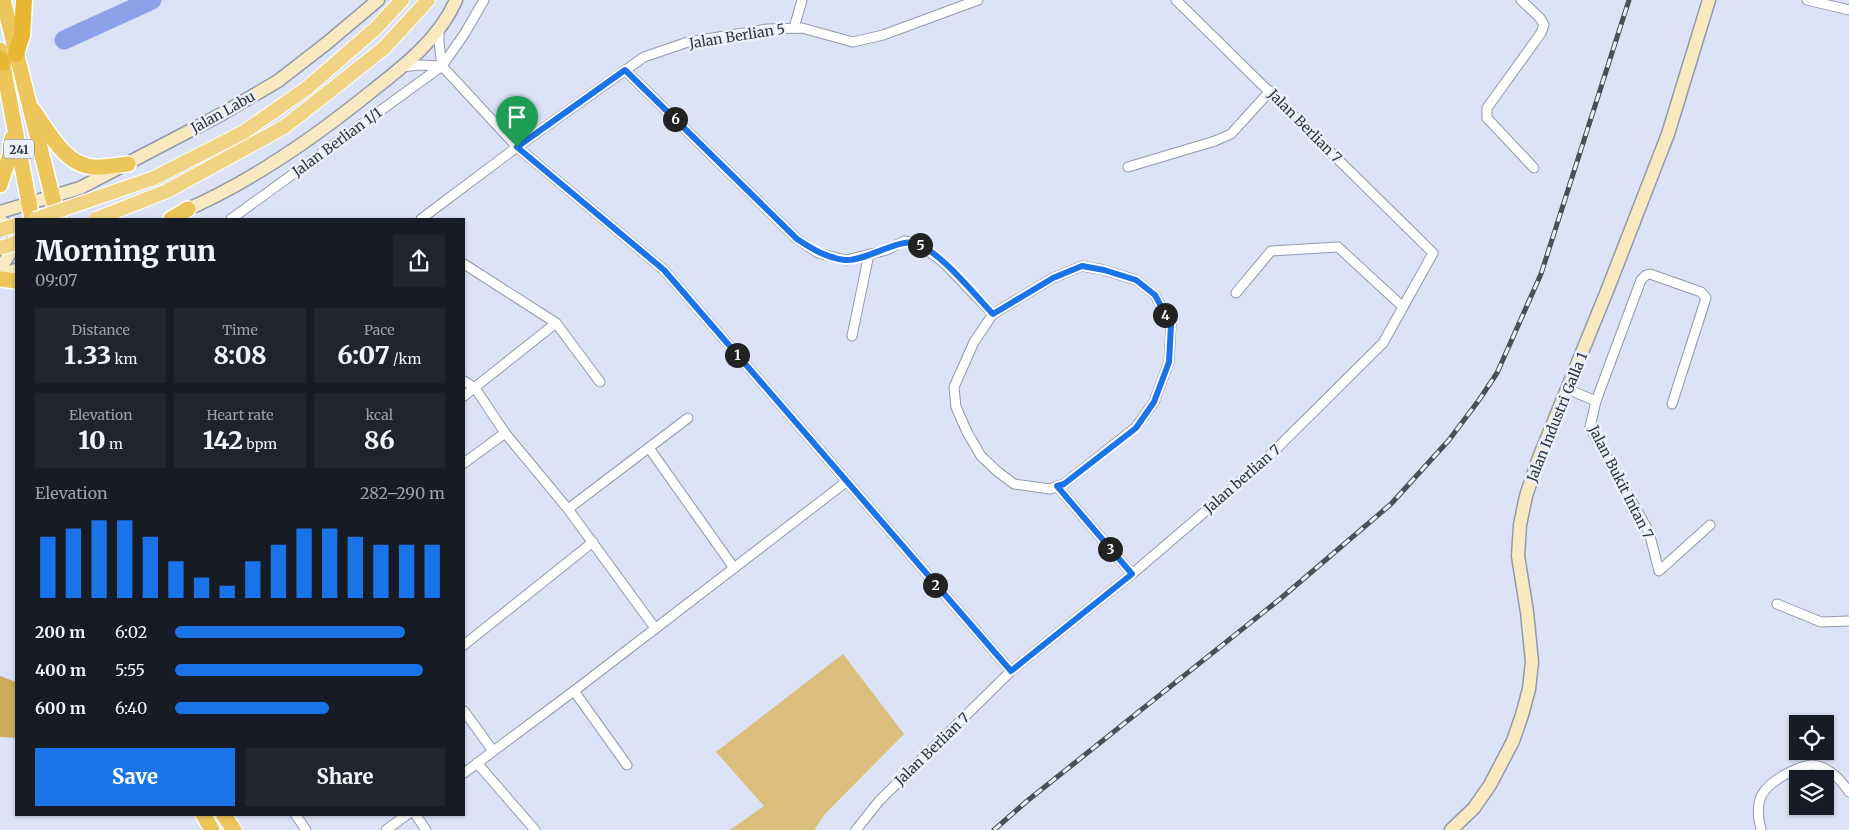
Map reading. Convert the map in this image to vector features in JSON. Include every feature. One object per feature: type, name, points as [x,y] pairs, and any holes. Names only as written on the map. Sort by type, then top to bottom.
[{"type":"highway","name":"241","points":[[3,0],[17,47],[27,98],[58,218]]},
{"type":"highway","points":[[17,47],[24,0]]},
{"type":"highway","name":"241","points":[[1,58],[33,218]]},
{"type":"highway","points":[[27,98],[59,146],[70,158],[95,168],[128,164]]},
{"type":"highway","points":[[0,185],[10,155],[14,126]]},
{"type":"highway","points":[[173,218],[188,209]]},
{"type":"highway","points":[[0,277],[15,281]]},
{"type":"highway","points":[[204,816],[212,830]]},
{"type":"highway","points":[[224,816],[234,830]]},
{"type":"main road","name":"Jalan Labu","points":[[0,212],[80,188],[220,115],[278,81],[378,0]]},
{"type":"main road","points":[[36,218],[154,178],[244,132],[307,88],[376,28],[402,0]]},
{"type":"main road","points":[[100,218],[167,191],[284,127],[384,48],[428,0]]},
{"type":"main road","points":[[167,218],[257,172],[301,145],[402,67],[440,29],[456,0]]},
{"type":"main road","name":"Jalan Industri Galla 1","points":[[1451,830],[1474,808],[1490,785],[1513,741],[1522,715],[1532,662],[1527,612],[1518,556],[1520,525],[1526,496],[1668,134],[1709,0]]},
{"type":"main road","points":[[96,218],[89,201],[96,187],[107,175]]},
{"type":"main road","points":[[0,221],[12,228],[14,236],[13,247],[8,258],[0,268]]},
{"type":"main road","points":[[0,230],[15,225]]},
{"type":"main road","points":[[0,248],[15,243]]},
{"type":"main road","points":[[0,277],[15,270]]},
{"type":"street","points":[[442,66],[465,33],[484,0]]},
{"type":"street","points":[[794,28],[802,0]]},
{"type":"street","name":"Jalan Berlian 5","points":[[424,218],[517,147],[644,57],[688,42],[767,29],[802,28],[853,42],[883,35],[978,0]]},
{"type":"street","name":"Jalan Berlian 7","points":[[1176,0],[1433,253]]},
{"type":"street","points":[[1521,0],[1540,18],[1544,25],[1541,33],[1487,108],[1486,113],[1487,118],[1534,168]]},
{"type":"street","points":[[1807,0],[1833,3],[1849,10]]},
{"type":"street","points":[[440,29],[438,43],[442,66],[517,147],[664,270],[1011,671]]},
{"type":"street","points":[[402,67],[419,65],[442,66]]},
{"type":"street","name":"Jalan Berlian 1/1","points":[[232,218],[442,66]]},
{"type":"street","points":[[625,70],[797,239],[818,253],[846,260],[887,250],[904,242],[917,243],[942,261],[993,314]]},
{"type":"street","points":[[1128,167],[1215,141],[1231,134],[1270,91]]},
{"type":"street","points":[[1236,293],[1271,251],[1338,247],[1403,307]]},
{"type":"street","name":"Jalan berlian 7","points":[[1011,671],[1132,574],[1263,462],[1383,343],[1433,253]]},
{"type":"street","points":[[852,336],[870,254]]},
{"type":"street","points":[[465,265],[556,323],[600,382]]},
{"type":"street","points":[[1082,266],[1104,270],[1136,280],[1155,295],[1171,325],[1169,362],[1154,402],[1136,428],[1064,484],[1050,488],[1014,484],[998,472],[982,456],[967,432],[956,407],[954,387],[960,370],[974,342],[993,314],[1053,278],[1082,266]]},
{"type":"street","name":"Jalan Bukit Intan 7","points":[[1672,404],[1706,298],[1701,292],[1650,274],[1641,280],[1596,401],[1590,427],[1650,532],[1659,572],[1710,525]]},
{"type":"street","points":[[465,395],[556,323]]},
{"type":"street","points":[[465,382],[475,388],[505,433],[568,509],[655,628]]},
{"type":"street","points":[[1567,389],[1596,401]]},
{"type":"street","points":[[568,509],[688,418]]},
{"type":"street","points":[[465,462],[505,433]]},
{"type":"street","points":[[649,448],[734,568]]},
{"type":"street","points":[[465,771],[574,691],[846,482]]},
{"type":"street","points":[[1057,486],[1132,574]]},
{"type":"street","points":[[465,644],[593,542]]},
{"type":"street","points":[[1777,604],[1821,622],[1849,620]]},
{"type":"street","name":"Jalan Berlian 7","points":[[856,830],[879,801],[1011,671]]},
{"type":"street","points":[[574,691],[627,765]]},
{"type":"street","points":[[465,712],[493,751]]},
{"type":"street","points":[[477,763],[535,830]]},
{"type":"street","points":[[1761,830],[1757,814],[1760,796],[1774,780],[1795,770],[1811,765],[1822,768],[1834,775],[1849,792]]},
{"type":"street","points":[[296,816],[306,830]]},
{"type":"street","points":[[386,830],[405,816]]},
{"type":"street","points":[[416,816],[426,830]]},
{"type":"shaded area","points":[[843,654],[904,734],[825,814],[814,830],[730,830],[764,806],[716,752]]},
{"type":"shaded area","points":[[0,676],[15,682],[15,738],[0,737]]},
{"type":"waterway","points":[[64,40],[152,0]]},
{"type":"railway","points":[[994,830],[1027,801],[1280,599],[1391,504],[1449,440],[1497,373],[1541,274],[1629,0]]},
{"type":"route","points":[[625,70],[797,239],[818,253],[846,260],[887,250],[904,242],[917,243],[942,261],[993,314],[1053,278],[1082,266],[1104,270],[1136,280],[1155,295],[1171,325],[1169,362],[1154,402],[1136,428],[1064,484],[1057,486],[1132,574],[1011,671],[664,270],[517,147],[625,70]]}]
